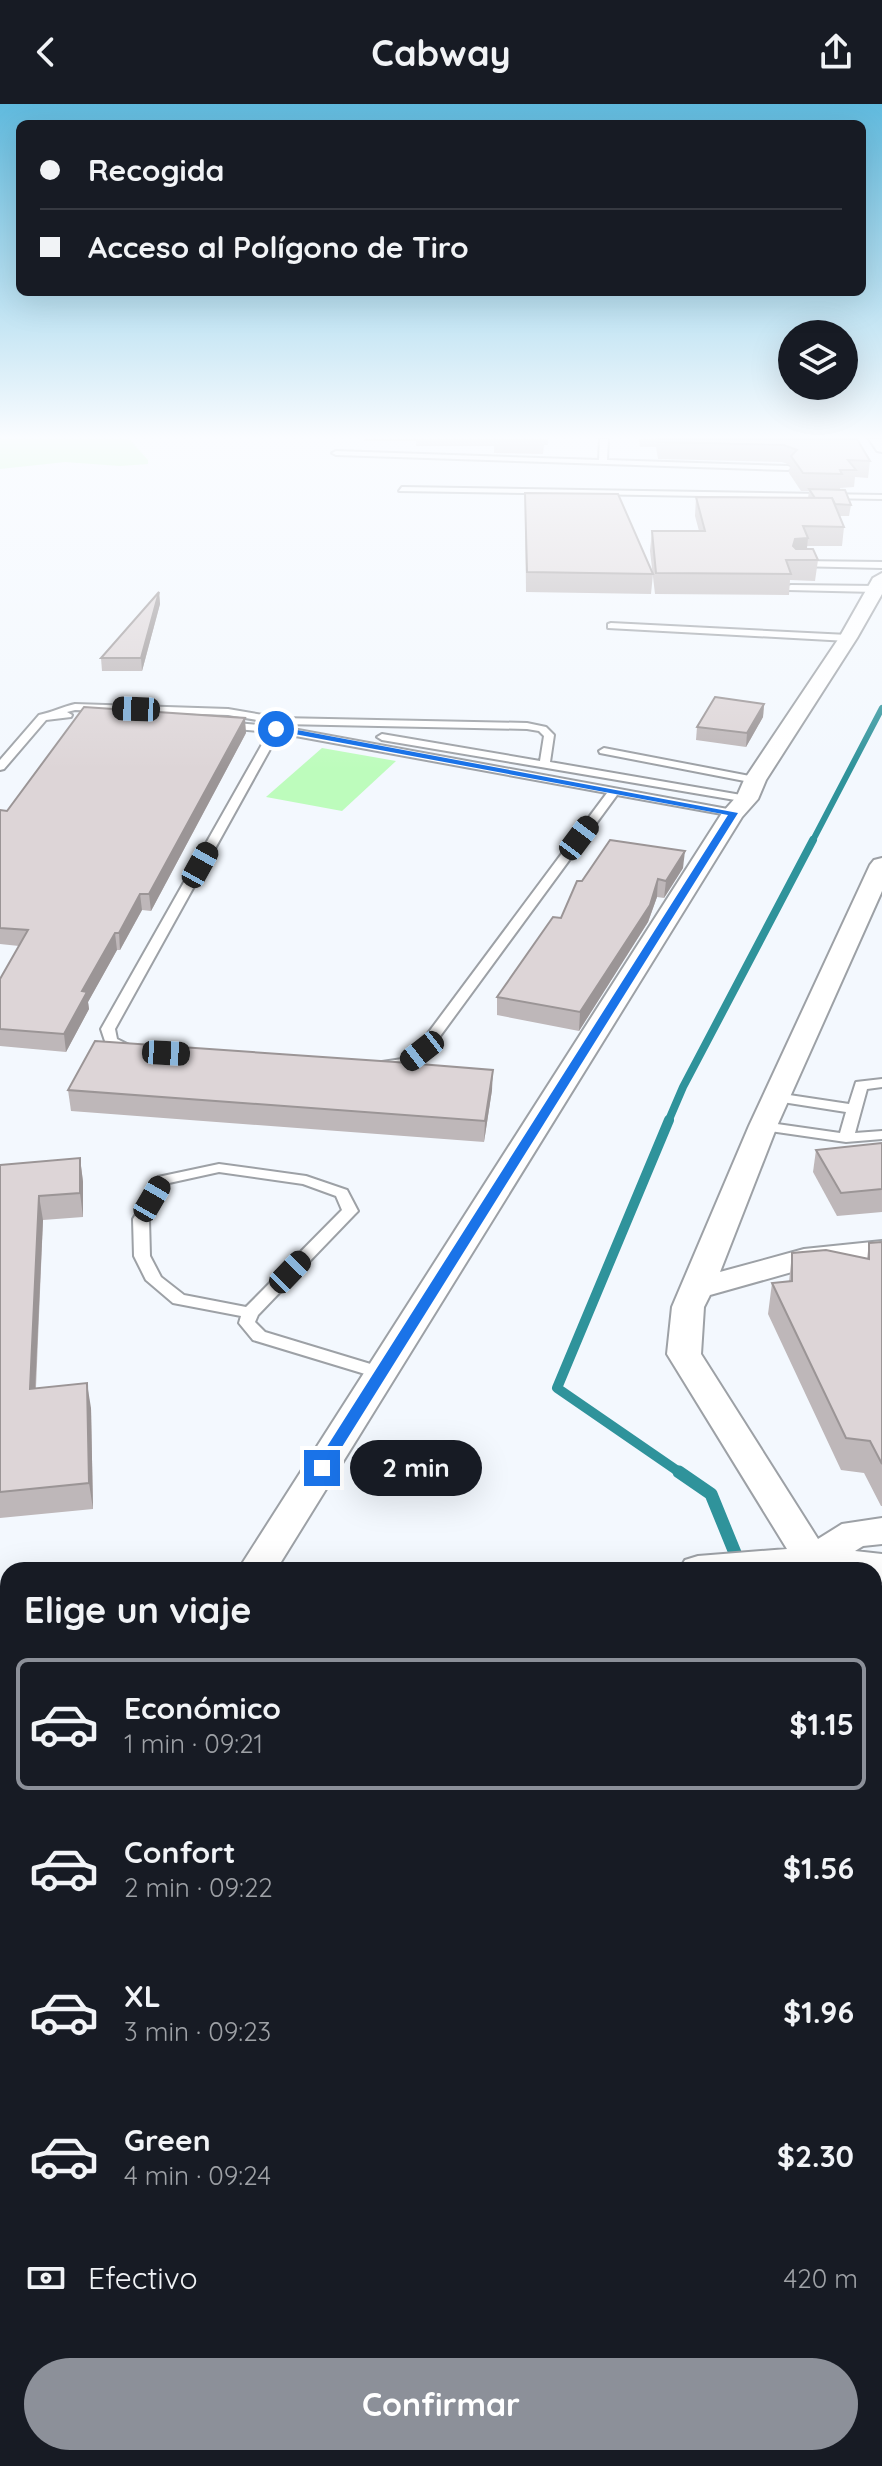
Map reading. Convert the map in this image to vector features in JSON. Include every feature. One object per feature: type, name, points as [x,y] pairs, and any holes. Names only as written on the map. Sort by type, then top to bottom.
[{"type":"street","points":[[262,1562],[848,638],[880,577]]},
{"type":"street","points":[[882,865],[763,1126],[688,1307],[684,1354],[803,1562],[855,1533],[882,1531]]},
{"type":"street","points":[[697,1288],[804,1259],[882,1250]]},
{"type":"lane","points":[[797,564],[880,577]]},
{"type":"lane","points":[[791,588],[880,577]]},
{"type":"lane","points":[[611,626],[848,638]]},
{"type":"lane","points":[[59,714],[69,708],[228,712],[278,725],[614,791],[745,797]]},
{"type":"lane","points":[[0,767],[32,726],[43,717],[59,714],[198,723]]},
{"type":"lane","points":[[214,724],[527,726],[542,729],[549,735],[545,762]]},
{"type":"lane","points":[[278,725],[545,762],[745,797]]},
{"type":"lane","points":[[150,1052],[134,1051],[111,1041],[108,1029],[278,725]]},
{"type":"lane","points":[[604,751],[745,797]]},
{"type":"lane","points":[[372,1065],[406,1063],[422,1051],[614,791]]},
{"type":"lane","points":[[846,1138],[861,1085],[882,1083]]},
{"type":"lane","points":[[776,1097],[854,1109]]},
{"type":"lane","points":[[763,1126],[846,1138],[882,1135]]},
{"type":"lane","points":[[250,1313],[179,1299],[154,1280],[142,1256],[141,1219],[163,1180],[219,1168],[306,1180],[342,1193],[350,1211],[250,1313],[247,1323],[259,1336],[381,1373]]},
{"type":"green space","points":[[322,748],[396,761],[342,811],[266,797]]},
{"type":"building","points":[[526,549],[642,549],[653,574],[527,572]]},
{"type":"building","points":[[654,549],[813,549],[818,560],[786,560],[791,574],[656,573]]},
{"type":"building","points":[[159,592],[141,658],[101,658]]},
{"type":"building","points":[[715,697],[764,704],[747,733],[697,727]]},
{"type":"building","points":[[84,707],[245,718],[149,894],[140,894],[119,933],[115,933],[82,991],[87,992],[64,1034],[0,1029],[0,979],[28,930],[0,928],[0,810],[7,811]]},
{"type":"building","points":[[610,840],[685,851],[666,881],[658,879],[650,905],[580,1012],[497,997],[553,917],[561,918],[577,881],[582,881]]},
{"type":"building","points":[[95,1041],[493,1070],[485,1121],[68,1090]]},
{"type":"building","points":[[882,1143],[882,1189],[841,1193],[816,1150]]},
{"type":"building","points":[[80,1158],[80,1193],[39,1196],[30,1389],[87,1383],[89,1483],[0,1492],[0,1165]]},
{"type":"building","points":[[882,1242],[882,1464],[870,1441],[846,1438],[772,1283],[792,1281],[792,1253],[826,1250],[869,1259],[869,1243]]},
{"type":"waterway","points":[[812,842],[882,708]]},
{"type":"waterway","points":[[668,1122],[683,1087],[813,840]]},
{"type":"waterway","points":[[669,1120],[557,1388],[682,1474]]},
{"type":"waterway","points":[[679,1472],[711,1494],[739,1562]]},
{"type":"route","points":[[276,729],[733,813],[322,1468]]}]
